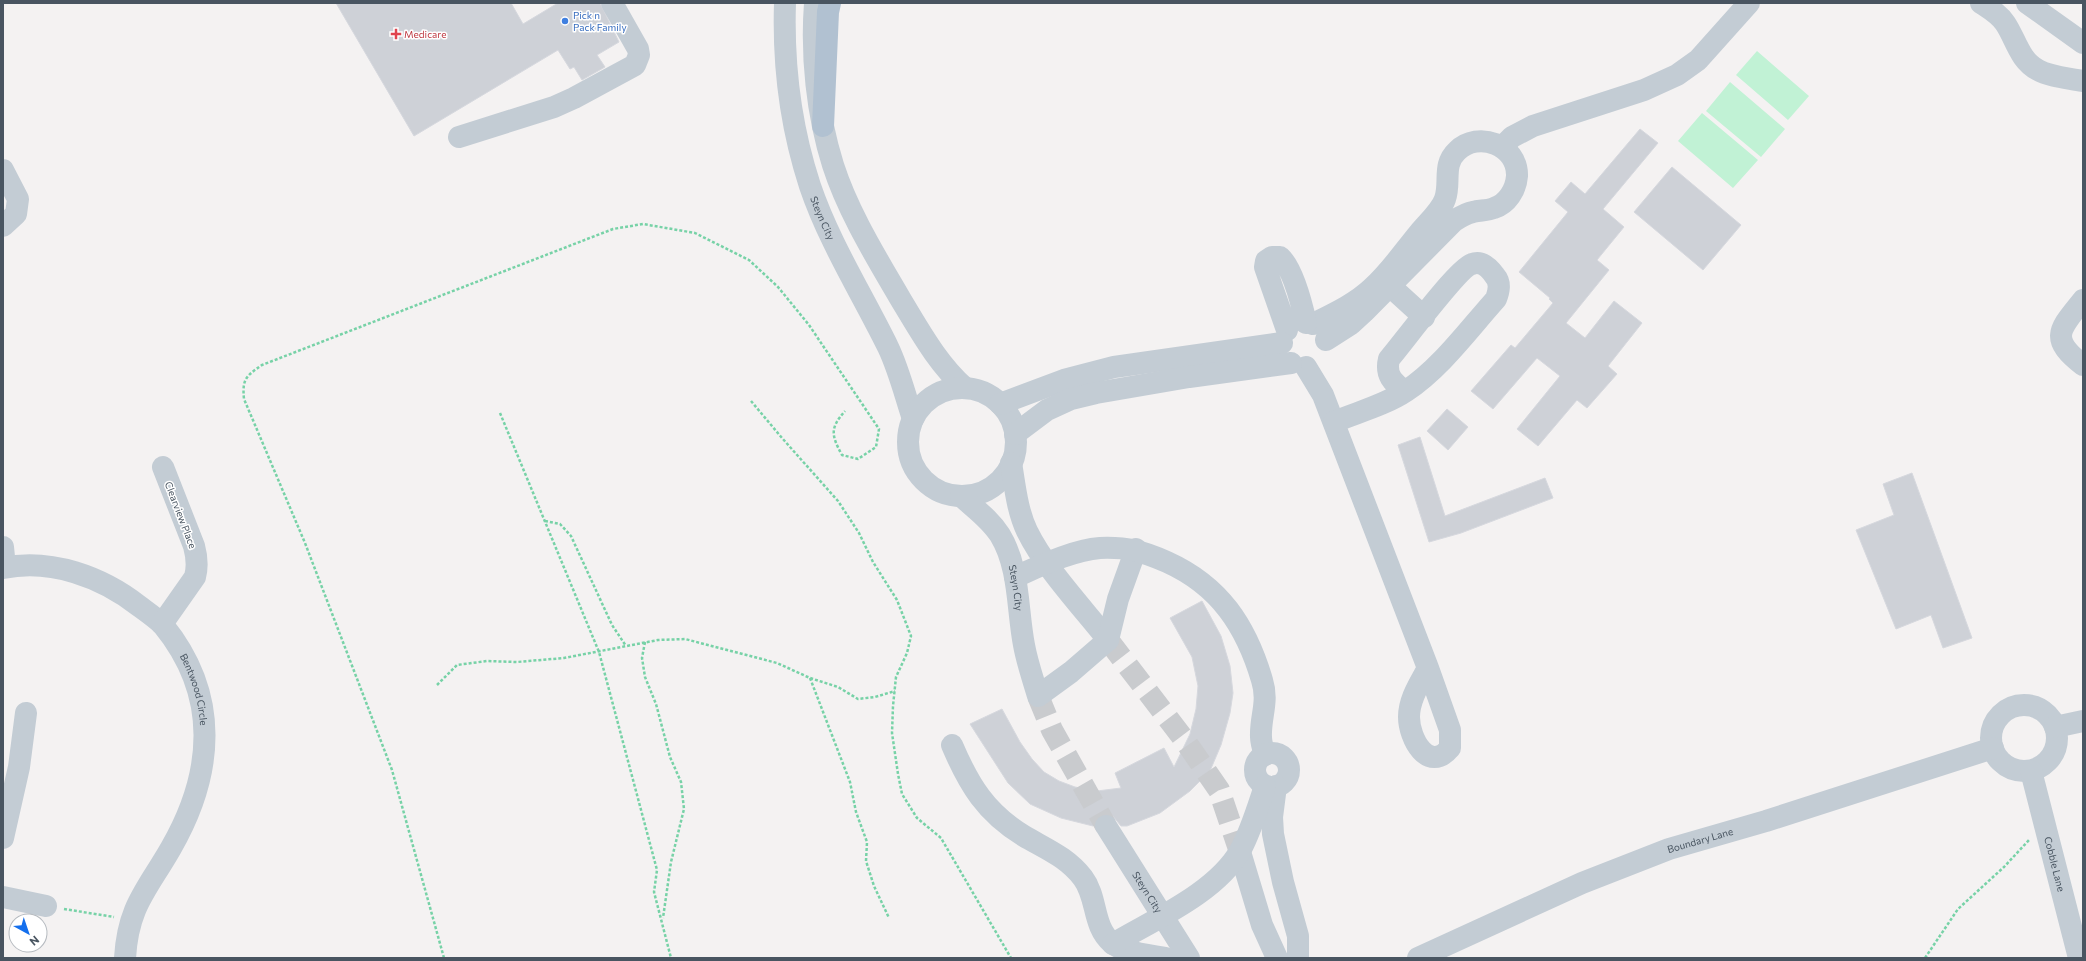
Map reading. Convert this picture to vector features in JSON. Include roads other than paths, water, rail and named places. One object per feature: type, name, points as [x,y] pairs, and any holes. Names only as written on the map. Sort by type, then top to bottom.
[{"type":"main road","points":[[823,126],[828,12],[830,3]]},
{"type":"street","points":[[459,137],[554,107],[574,98],[635,65],[639,56],[638,49],[612,3]]},
{"type":"street","name":"Steyn City","points":[[785,3],[784,32],[789,82],[797,136],[810,186],[825,223],[889,349],[913,419]]},
{"type":"street","points":[[815,3],[813,22],[815,64],[823,126],[833,166],[852,212],[882,267],[931,350],[944,368],[965,388]]},
{"type":"street","points":[[1494,144],[1511,126],[1565,106],[1642,82],[1658,83],[1677,75],[1698,60],[1749,3]]},
{"type":"street","points":[[1981,3],[1998,15],[2005,23],[2016,45],[2027,62],[2038,71],[2083,80]]},
{"type":"street","points":[[2027,3],[2083,43]]},
{"type":"street","points":[[1000,404],[1064,380],[1114,367],[1303,332],[1351,324],[1454,221],[1473,212],[1495,208],[1504,202],[1511,194],[1517,174],[1515,164],[1510,154],[1494,144],[1475,141],[1457,151],[1450,160],[1447,170],[1445,200],[1381,279],[1351,304],[1303,332],[1286,358],[1305,364],[1323,395],[1428,668]]},
{"type":"street","points":[[3,170],[18,199],[16,214],[3,226]]},
{"type":"street","points":[[1334,422],[1394,398],[1405,391],[1433,368],[1496,299],[1499,292],[1496,277],[1487,266],[1479,263],[1472,264],[1458,275],[1389,359],[1387,366],[1388,373],[1395,384],[1405,391]]},
{"type":"street","points":[[1390,286],[1424,317]]},
{"type":"street","points":[[2083,300],[2061,330],[2061,341],[2066,351],[2083,365]]},
{"type":"street","points":[[1015,434],[1047,410],[1072,399],[1096,393],[1189,377],[1305,364],[1325,352],[1303,332]]},
{"type":"street","points":[[965,388],[978,390],[990,396],[1000,404],[1010,418],[1015,434],[1015,449],[1011,463],[996,483],[986,490],[974,495],[961,496],[943,493],[927,484],[916,471],[909,454],[908,436],[913,419],[922,406],[934,396],[949,390],[965,388]]},
{"type":"street","points":[[1011,463],[1019,509],[1027,532],[1047,563],[1108,640]]},
{"type":"street","name":"Clearview Place","points":[[162,467],[194,546],[197,558],[197,570],[195,577],[162,624]]},
{"type":"street","name":"Steyn City","points":[[961,496],[990,522],[1008,551],[1015,577],[1024,646],[1038,696],[1071,672],[1108,640]]},
{"type":"street","points":[[1015,577],[1047,563],[1092,549],[1136,549],[1181,568],[1203,582],[1223,602],[1238,624],[1252,650],[1263,682],[1266,703],[1261,738],[1265,755],[1257,762],[1255,773],[1260,782],[1271,786]]},
{"type":"street","points":[[1108,640],[1118,599],[1136,549]]},
{"type":"street","name":"Bentwood Circle","points":[[4,561],[29,566],[48,567],[92,578],[130,599],[162,624],[181,652],[194,676],[206,722],[200,780],[190,810],[171,848],[145,888],[130,920],[125,958]]},
{"type":"street","points":[[2024,705],[2034,706],[2043,711],[2050,718],[2055,727],[2057,738],[2056,749],[2046,763],[2031,770],[2019,771],[2007,767],[1998,759],[1993,748],[1991,738],[1993,728],[2005,712],[2014,707],[2024,705]]},
{"type":"street","points":[[3,838],[19,767],[26,713]]},
{"type":"street","points":[[2055,727],[2083,721]]},
{"type":"street","points":[[952,745],[964,774],[980,798],[992,811],[1012,828],[1061,856],[1074,867],[1090,889],[1100,928],[1113,944],[1135,952],[1165,958]]},
{"type":"street","name":"Boundary Lane","points":[[1418,958],[1582,883],[1669,849],[1766,821],[1993,748]]},
{"type":"street","name":"Cobble Lane","points":[[2031,770],[2044,827],[2079,958]]},
{"type":"street","points":[[1113,944],[1198,895],[1219,877],[1240,852],[1256,812],[1271,786]]},
{"type":"street","points":[[1271,786],[1273,834],[1298,936],[1298,958]]},
{"type":"street","name":"Steyn City","points":[[1106,826],[1163,915],[1188,958]]},
{"type":"street","points":[[1240,852],[1262,925],[1277,958]]},
{"type":"street","points":[[3,897],[46,906]]},
{"type":"tunnel","points":[[1108,640],[1186,742],[1219,790],[1240,852]]},
{"type":"tunnel","points":[[1038,696],[1052,730],[1106,826]]},
{"type":"place","name":"Pick n Pack Family","points":[[565,21]]},
{"type":"place","name":"Medicare","points":[[396,34]]}]
